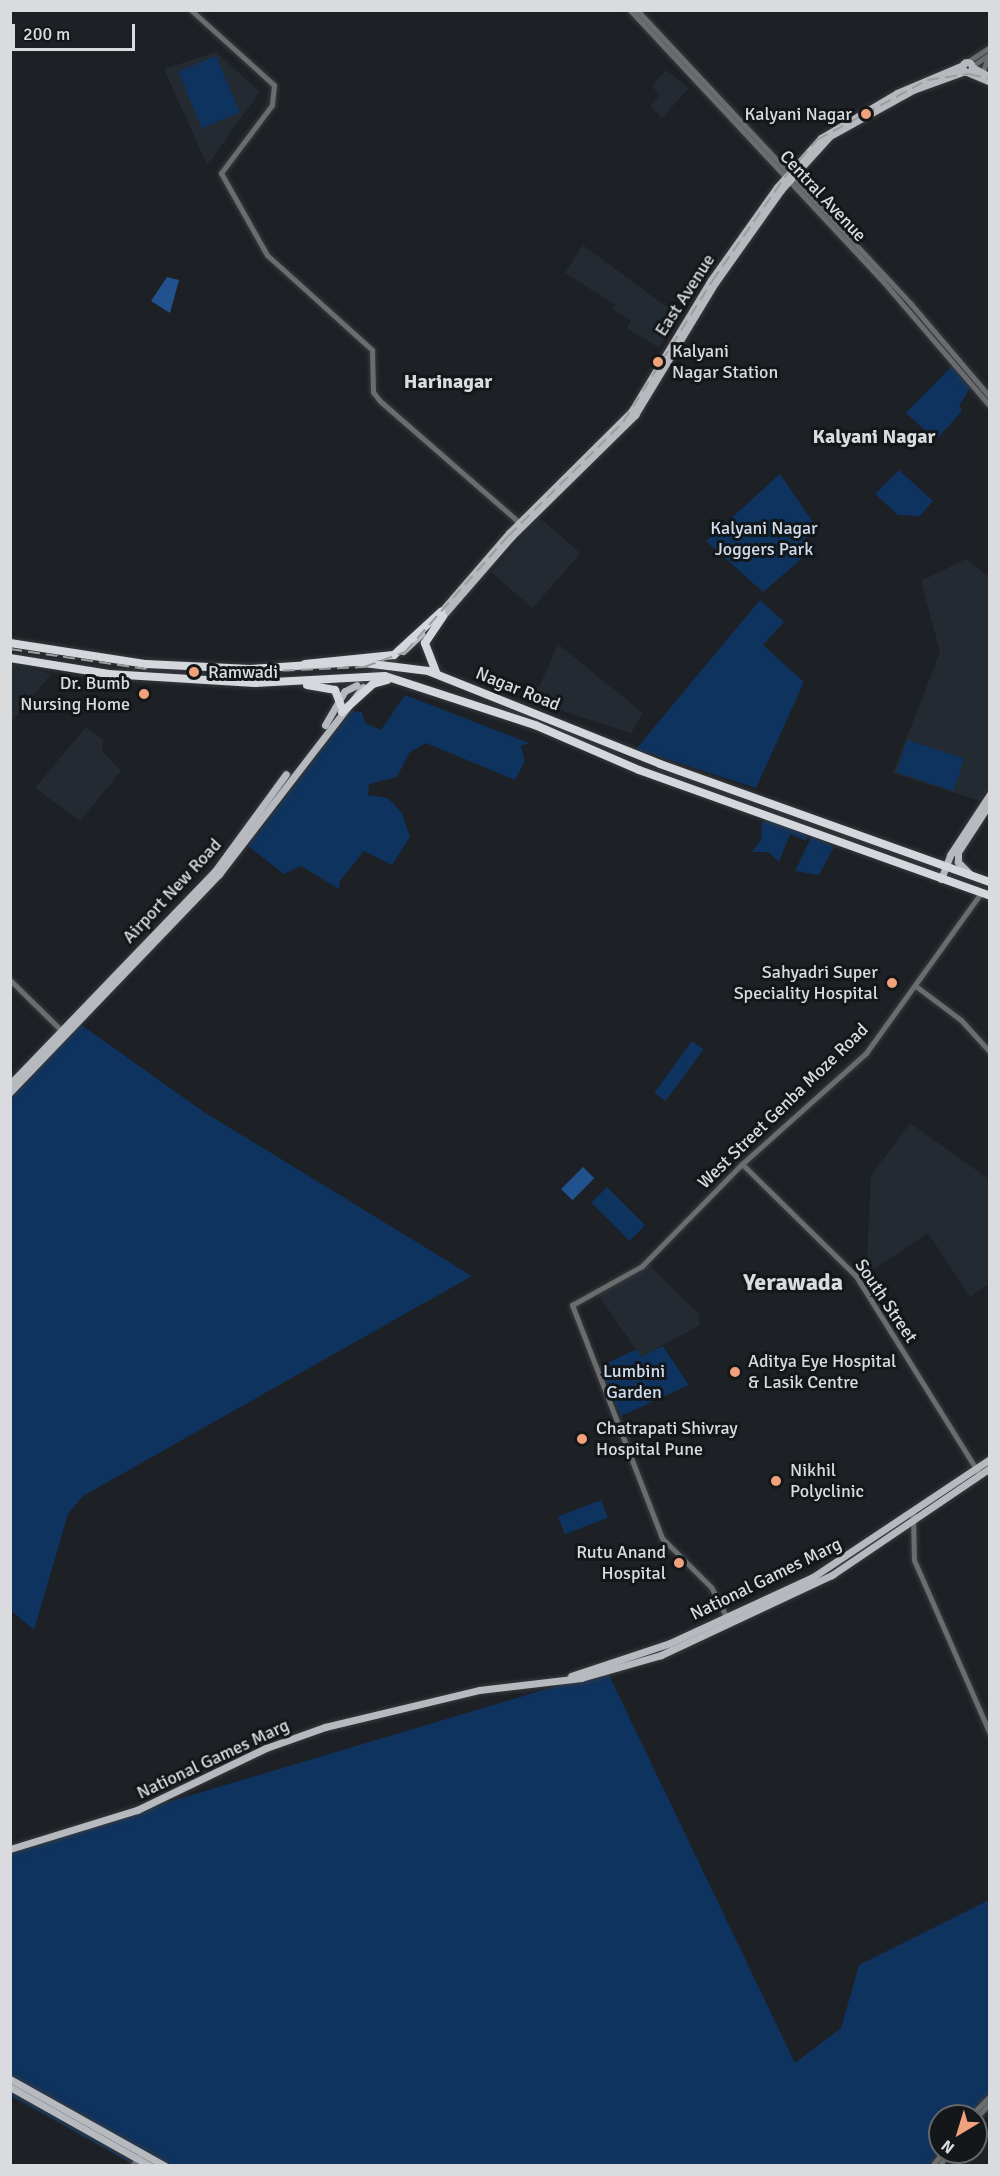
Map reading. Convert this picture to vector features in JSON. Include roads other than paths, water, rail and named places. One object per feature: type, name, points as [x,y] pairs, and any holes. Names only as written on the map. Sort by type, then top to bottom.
[{"type":"highway","points":[[304,665],[316,658],[394,655],[442,614]]},
{"type":"highway","points":[[439,674],[425,643],[442,614]]},
{"type":"highway","name":"Nagar Road","points":[[10,643],[66,653],[219,669],[381,664],[439,674],[599,740],[990,882]]},
{"type":"highway","points":[[63,668],[66,653]]},
{"type":"highway","name":"Nagar Road","points":[[10,658],[63,668],[293,682],[356,675],[400,680],[535,725],[594,753],[990,896]]},
{"type":"highway","points":[[293,682],[329,686],[338,692],[341,709],[376,682],[400,680]]},
{"type":"highway","points":[[584,749],[590,736]]},
{"type":"highway","points":[[594,753],[599,740]]},
{"type":"main road","name":"East Avenue","points":[[400,656],[442,614],[522,524],[624,420],[654,380],[711,280],[788,178],[833,127],[968,67]]},
{"type":"main road","points":[[968,67],[986,75]]},
{"type":"main road","points":[[968,67],[990,82]]},
{"type":"main road","points":[[341,709],[360,686]]},
{"type":"main road","name":"Airport New Road","points":[[10,1084],[219,874],[341,709]]},
{"type":"main road","name":"Airport New Road","points":[[10,1092],[215,870],[341,709]]},
{"type":"main road","points":[[941,879],[945,866],[990,794]]},
{"type":"main road","points":[[974,876],[961,866],[958,852],[990,803]]},
{"type":"main road","name":"National Games Marg","points":[[10,1849],[143,1808],[266,1748],[325,1727],[461,1693],[571,1676],[658,1648],[729,1620],[828,1568],[915,1517],[978,1472],[990,1459]]},
{"type":"main road","name":"National Games Marg","points":[[978,1472],[990,1468]]},
{"type":"main road","points":[[10,2079],[140,2156],[150,2166]]},
{"type":"main road","points":[[10,2087],[140,2156],[165,2166]]},
{"type":"street","points":[[191,10],[274,85],[272,105],[223,167],[222,176],[276,268],[372,350],[373,392],[428,445],[522,524]]},
{"type":"street","name":"Central Avenue","points":[[630,10],[990,397]]},
{"type":"street","name":"Central Avenue","points":[[637,10],[990,406]]},
{"type":"street","name":"East Avenue","points":[[968,67],[990,47]]},
{"type":"street","points":[[986,75],[989,54]]},
{"type":"street","name":"East Avenue","points":[[968,67],[989,54]]},
{"type":"street","name":"West Street Genba Moze Road","points":[[729,1620],[711,1587],[662,1538],[572,1305],[642,1266],[742,1164],[866,1053],[917,987],[981,893]]},
{"type":"street","points":[[10,980],[64,1032]]},
{"type":"street","points":[[917,987],[961,1020],[990,1052]]},
{"type":"street","name":"South Street","points":[[742,1164],[856,1276],[978,1472]]},
{"type":"street","points":[[915,1517],[914,1560],[990,1734]]},
{"type":"street","points":[[132,2166],[140,2156]]},
{"type":"tunnel","points":[[357,685],[399,655]]},
{"type":"railway","points":[[229,673],[364,667],[405,652],[508,536],[623,422],[712,281],[787,174],[817,140],[927,80],[969,74],[990,79]]},
{"type":"railway","points":[[10,649],[147,669]]},
{"type":"place","name":"Kalyani Nagar","points":[[866,114]]},
{"type":"place","name":"Kalyani Nagar Station","points":[[658,362]]},
{"type":"place","name":"Ramwadi","points":[[194,672]]},
{"type":"place","name":"Dr. Bumb Nursing Home","points":[[144,694]]},
{"type":"place","name":"Sahyadri Super Speciality Hospital","points":[[892,983]]},
{"type":"place","name":"Aditya Eye Hospital & Lasik Centre","points":[[735,1372]]},
{"type":"place","name":"Chatrapati Shivray Hospital Pune","points":[[582,1439]]},
{"type":"place","name":"Nikhil Polyclinic","points":[[776,1481]]},
{"type":"place","name":"Rutu Anand Hospital","points":[[679,1563]]},
{"type":"district","name":"Harinagar","points":[[448,381]]},
{"type":"district","name":"Kalyani Nagar","points":[[874,436]]},
{"type":"district","name":"Yerawada","points":[[793,1283]]},
{"type":"park label","name":"Kalyani Nagar Joggers Park","points":[[764,539]]},
{"type":"park label","name":"Lumbini Garden","points":[[634,1382]]}]
